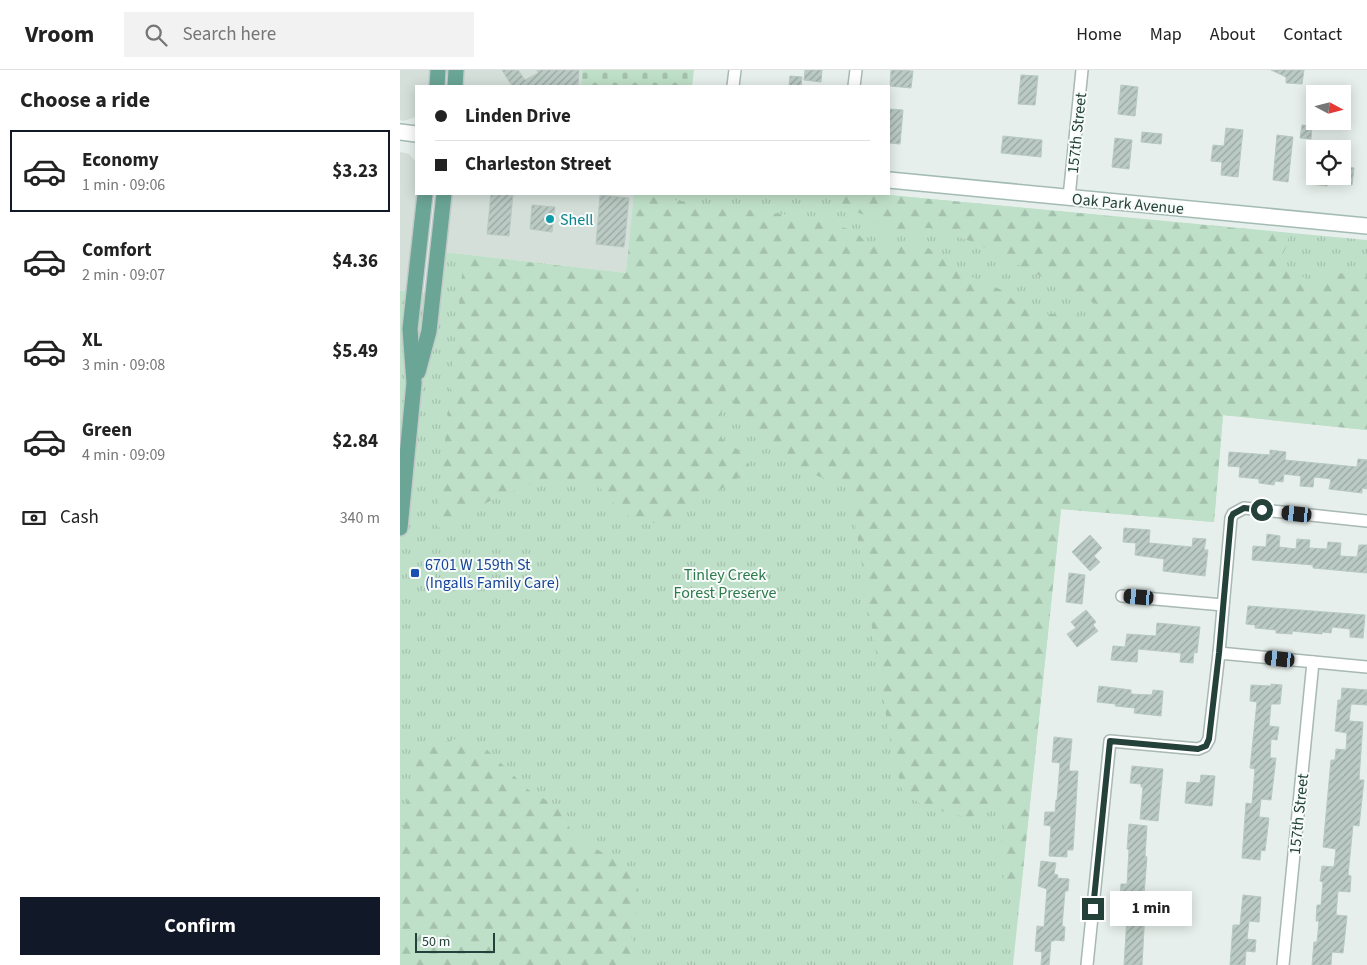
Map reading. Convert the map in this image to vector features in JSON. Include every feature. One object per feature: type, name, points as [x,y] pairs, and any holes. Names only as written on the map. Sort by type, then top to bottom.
[{"type":"main road","points":[[437,85],[438,70]]},
{"type":"main road","points":[[455,85],[456,70]]},
{"type":"main road","points":[[400,528],[414,383],[410,329],[426,195]]},
{"type":"main road","points":[[414,383],[429,332],[444,195]]},
{"type":"street","points":[[733,85],[735,70]]},
{"type":"street","points":[[854,85],[856,70]]},
{"type":"street","name":"157th Street","points":[[1069,197],[1082,70]]},
{"type":"street","points":[[400,132],[415,134]]},
{"type":"street","name":"Oak Park Avenue","points":[[890,180],[1367,226]]},
{"type":"street","points":[[1087,965],[1110,741],[1198,749],[1206,746],[1209,739],[1224,604],[1231,518],[1233,514],[1244,508],[1367,521]]},
{"type":"street","points":[[1122,596],[1224,604]]},
{"type":"street","points":[[1219,653],[1367,668]]},
{"type":"street","name":"157th Street","points":[[1283,965],[1313,662]]},
{"type":"shaded area","points":[[400,70],[432,70],[430,85],[415,85],[415,117],[403,121],[400,120]]},
{"type":"shaded area","points":[[465,70],[582,70],[581,85],[463,85]]},
{"type":"shaded area","points":[[400,152],[409,154],[415,161],[415,195],[418,195],[410,292],[400,291]]},
{"type":"shaded area","points":[[451,195],[634,195],[626,273],[445,252]]},
{"type":"green space","points":[[582,70],[694,70],[692,85],[581,85]]},
{"type":"green space","name":"Tinley Creek Forest Preserve","points":[[634,195],[889,195],[1367,240],[1367,430],[1223,415],[1214,522],[1061,509],[1013,965],[400,965],[400,291],[442,294],[445,252],[626,273]]},
{"type":"green space","points":[[634,195],[812,218],[855,231],[868,244],[887,249],[907,244],[928,248],[948,259],[972,277],[1004,291],[1018,305],[1042,314],[1071,314],[1095,321],[1106,309],[973,242],[930,228],[883,231],[869,217],[836,204],[841,195],[889,195],[1288,233],[1288,244],[1275,269],[1290,270],[1312,282],[1337,273],[1367,275],[1367,430],[1223,415],[1214,522],[1061,509],[1020,899],[1002,893],[1004,871],[1001,841],[1011,807],[995,808],[968,818],[923,806],[902,790],[891,746],[849,484],[804,471],[760,437],[736,407],[726,388],[722,411],[714,430],[726,443],[746,454],[749,468],[734,481],[667,522],[640,524],[616,506],[596,483],[537,482],[497,497],[436,529],[464,255],[626,273]]},
{"type":"green space","points":[[400,291],[405,291],[400,345]]},
{"type":"green space","points":[[456,739],[484,747],[530,791],[559,807],[574,837],[636,871],[639,896],[631,933],[636,965],[400,965],[400,863],[405,811],[420,747]]},
{"type":"building","points":[[502,70],[518,70],[525,80],[538,73],[537,70],[579,70],[578,85],[511,85]]},
{"type":"building","points":[[805,70],[822,70],[821,82],[804,80]]},
{"type":"building","points":[[891,70],[913,71],[911,88],[890,86]]},
{"type":"building","points":[[1271,70],[1304,70],[1302,84],[1286,83],[1286,77]]},
{"type":"building","points":[[1021,75],[1038,76],[1035,105],[1018,104]]},
{"type":"building","points":[[790,76],[802,77],[801,85],[789,85]]},
{"type":"building","points":[[1121,85],[1138,87],[1135,116],[1118,114]]},
{"type":"building","points":[[890,109],[903,110],[900,144],[890,143]]},
{"type":"building","points":[[1302,125],[1306,125],[1306,130],[1312,130],[1311,139],[1300,138]]},
{"type":"building","points":[[1226,128],[1243,130],[1238,177],[1221,175],[1222,162],[1211,161],[1213,145],[1224,146]]},
{"type":"building","points":[[1142,132],[1162,134],[1161,144],[1141,142]]},
{"type":"building","points":[[1277,135],[1293,137],[1288,182],[1273,180]]},
{"type":"building","points":[[1003,136],[1042,140],[1041,157],[1001,153]]},
{"type":"building","points":[[1115,138],[1132,140],[1129,169],[1112,167]]},
{"type":"building","points":[[1351,168],[1354,168],[1351,185]]},
{"type":"building","name":"Shell","points":[[491,195],[513,195],[509,236],[487,234]]},
{"type":"building","points":[[600,195],[629,198],[624,247],[596,244]]},
{"type":"building","name":"Shell","points":[[532,205],[555,207],[552,232],[530,229]]},
{"type":"building","points":[[1270,450],[1286,452],[1285,460],[1357,467],[1358,459],[1367,460],[1367,489],[1362,488],[1362,493],[1329,489],[1331,479],[1314,477],[1313,487],[1300,486],[1301,476],[1284,474],[1283,482],[1275,481],[1274,485],[1259,483],[1259,479],[1239,477],[1240,467],[1228,466],[1229,452],[1270,455]]},
{"type":"building","points":[[1124,528],[1150,530],[1149,543],[1192,547],[1193,538],[1206,539],[1204,550],[1208,550],[1205,576],[1163,571],[1164,559],[1135,555],[1136,543],[1123,542]]},
{"type":"building","points":[[1267,534],[1280,536],[1279,547],[1296,549],[1297,539],[1310,540],[1309,548],[1327,549],[1328,542],[1341,543],[1340,556],[1357,557],[1359,545],[1367,545],[1367,573],[1313,568],[1313,565],[1252,560],[1253,546],[1266,547]]},
{"type":"building","points":[[1090,535],[1102,548],[1094,556],[1100,562],[1090,571],[1072,552]]},
{"type":"building","points":[[1069,573],[1085,575],[1082,604],[1066,602]]},
{"type":"building","points":[[1248,606],[1365,615],[1363,638],[1350,637],[1350,629],[1332,627],[1331,633],[1322,632],[1322,634],[1292,631],[1292,634],[1276,633],[1276,630],[1255,628],[1255,625],[1246,624]]},
{"type":"building","points":[[1086,610],[1096,622],[1093,625],[1098,631],[1077,647],[1067,634],[1076,628],[1071,622]]},
{"type":"building","points":[[1157,623],[1200,627],[1197,653],[1194,652],[1193,663],[1180,662],[1181,653],[1138,649],[1137,662],[1111,660],[1113,646],[1125,647],[1127,634],[1156,636]]},
{"type":"building","points":[[1271,684],[1282,685],[1280,704],[1271,704],[1269,726],[1279,727],[1277,740],[1271,739],[1270,758],[1276,758],[1271,800],[1261,799],[1259,817],[1269,818],[1265,851],[1261,850],[1260,860],[1242,858],[1246,803],[1252,804],[1255,769],[1250,768],[1257,702],[1250,701],[1251,685],[1271,686]]},
{"type":"building","points":[[1099,686],[1131,690],[1131,694],[1152,695],[1153,690],[1163,691],[1161,716],[1134,713],[1135,708],[1097,702]]},
{"type":"building","points":[[1342,688],[1367,690],[1367,705],[1351,704],[1349,721],[1363,722],[1359,780],[1364,780],[1359,826],[1353,825],[1348,875],[1351,876],[1350,892],[1338,891],[1336,915],[1347,916],[1343,953],[1332,952],[1331,965],[1312,965],[1314,942],[1317,942],[1319,921],[1316,921],[1317,905],[1321,905],[1323,882],[1320,881],[1322,866],[1334,867],[1336,849],[1323,847],[1331,760],[1335,760],[1336,749],[1346,750],[1347,733],[1335,731],[1338,700],[1341,700]]},
{"type":"building","points":[[1054,737],[1072,739],[1069,771],[1078,771],[1073,850],[1067,850],[1067,857],[1049,856],[1051,826],[1044,825],[1045,812],[1055,812],[1057,800],[1060,763],[1052,762]]},
{"type":"building","points":[[1132,766],[1163,769],[1158,821],[1140,819],[1143,787],[1141,787],[1141,784],[1130,783]]},
{"type":"building","points":[[1201,775],[1215,776],[1212,806],[1185,803],[1187,782],[1200,783]]},
{"type":"building","points":[[1129,824],[1147,826],[1144,894],[1155,895],[1154,913],[1145,912],[1142,965],[1124,965],[1128,901],[1120,900],[1121,884],[1127,884]]},
{"type":"building","points":[[1041,861],[1056,863],[1054,874],[1058,875],[1057,878],[1069,879],[1068,891],[1065,891],[1062,926],[1065,927],[1064,941],[1051,941],[1049,965],[1041,965],[1042,952],[1035,951],[1037,926],[1044,927],[1047,889],[1038,886]]},
{"type":"building","points":[[1243,895],[1261,897],[1259,922],[1249,921],[1247,939],[1256,940],[1255,952],[1246,951],[1245,965],[1230,965],[1233,925],[1240,925]]},
{"type":"place","name":"Shell","points":[[550,219]]},
{"type":"place","name":"6701 W 159th St (Ingalls Family Care)","points":[[415,573]]},
{"type":"route","points":[[1093,909],[1110,741],[1198,749],[1206,746],[1209,739],[1219,653],[1231,518],[1233,514],[1244,508],[1262,510]]}]
